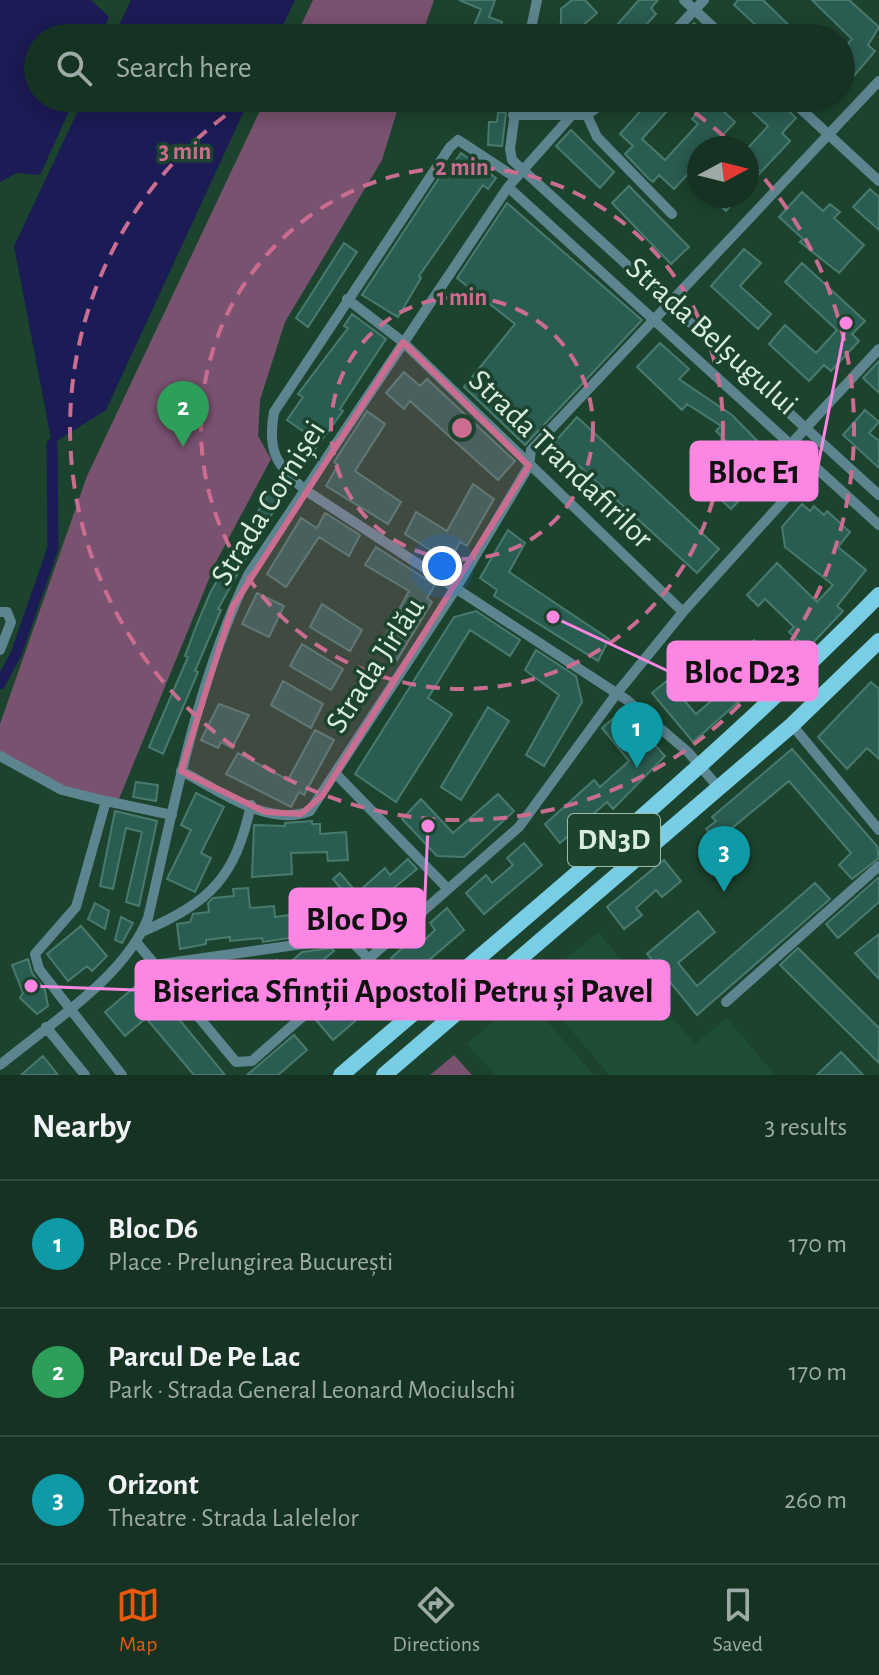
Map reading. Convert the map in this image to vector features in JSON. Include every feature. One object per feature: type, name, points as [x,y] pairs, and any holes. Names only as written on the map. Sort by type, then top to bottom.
[{"type":"main road","name":"DN3D","points":[[341,1075],[700,765],[789,685],[879,595]]},
{"type":"main road","name":"DN3D","points":[[384,1075],[792,725],[879,641]]},
{"type":"street","points":[[532,24],[537,0]]},
{"type":"street","points":[[684,0],[710,24]]},
{"type":"street","points":[[682,24],[704,0]]},
{"type":"street","name":"Strada Jirlău","points":[[855,107],[879,81]]},
{"type":"street","points":[[514,112],[510,149],[512,160],[524,169]]},
{"type":"street","points":[[513,115],[587,115],[591,112]]},
{"type":"street","points":[[804,112],[879,181]]},
{"type":"street","name":"Strada Jirlău","points":[[251,805],[279,816],[310,811],[455,590],[529,466],[531,450],[850,112]]},
{"type":"street","name":"Strada Cornișei","points":[[0,1065],[120,965],[137,943],[144,931],[190,730],[232,608],[248,575],[512,182],[572,115]]},
{"type":"street","points":[[587,115],[597,137],[672,214]]},
{"type":"street","name":"Strada Belșugului","points":[[347,299],[458,140],[512,182],[655,319],[879,525]]},
{"type":"street","name":"Strada Belșugului","points":[[524,169],[879,495]]},
{"type":"street","points":[[347,299],[274,412],[270,433],[277,461],[305,490],[617,693],[700,765],[719,788]]},
{"type":"street","name":"Strada Trandafirilor","points":[[347,299],[403,342],[683,612]]},
{"type":"street","points":[[791,444],[879,349]]},
{"type":"street","points":[[137,943],[236,1062],[244,1064],[269,1048],[531,814],[617,693],[683,612],[815,466]]},
{"type":"street","points":[[0,612],[7,612],[11,622],[0,650]]},
{"type":"street","points":[[792,725],[879,830]]},
{"type":"street","points":[[0,756],[62,790],[172,815]]},
{"type":"street","points":[[144,931],[182,911],[220,882],[242,847],[251,805],[181,771]]},
{"type":"street","points":[[336,774],[448,889]]},
{"type":"street","points":[[106,801],[76,907],[35,954],[36,965],[122,1075]]},
{"type":"street","points":[[726,1002],[879,866]]},
{"type":"street","points":[[154,965],[338,939],[352,942],[368,958]]},
{"type":"street","points":[[46,1027],[85,1075]]},
{"type":"highlighted area","points":[[403,342],[529,466],[322,796],[301,814],[265,812],[181,771],[232,608]]},
{"type":"shaded area","points":[[0,0],[91,0],[109,17],[106,24],[24,24],[24,112],[69,112],[40,175],[17,173],[0,182]]},
{"type":"shaded area","points":[[131,0],[295,0],[284,24],[120,24]]},
{"type":"shaded area","points":[[313,0],[434,0],[426,24],[302,24]]},
{"type":"shaded area","points":[[77,112],[244,112],[106,410],[52,444],[14,246]]},
{"type":"shaded area","points":[[259,112],[397,112],[382,160],[285,322],[260,400],[258,436],[271,459],[216,562],[119,799],[84,794],[64,786],[0,751],[0,724],[87,476]]},
{"type":"shaded area","points":[[598,932],[695,1044],[727,1018],[775,1075],[609,1075],[534,986]]},
{"type":"shaded area","points":[[524,995],[594,1075],[495,1075],[467,1044]]},
{"type":"shaded area","points":[[454,1055],[472,1075],[430,1075]]},
{"type":"building","points":[[459,0],[495,0],[489,17],[502,24],[475,24],[481,9]]},
{"type":"building","points":[[572,0],[585,0],[597,13],[585,24],[560,24],[561,9]]},
{"type":"building","points":[[639,0],[658,0],[651,8],[656,14],[647,24],[618,24]]},
{"type":"building","points":[[738,0],[763,0],[788,24],[755,24],[734,5]]},
{"type":"building","points":[[812,0],[849,0],[879,27],[868,45],[875,51],[855,75],[855,24],[837,24]]},
{"type":"building","points":[[498,112],[506,113],[502,146],[488,145],[489,122],[497,122]]},
{"type":"building","points":[[640,112],[666,112],[642,139],[665,160],[687,136],[687,175],[674,189],[659,175],[653,182],[625,154],[633,146],[620,134]]},
{"type":"building","points":[[698,112],[724,112],[735,122],[722,136],[687,136],[698,124],[692,119]]},
{"type":"building","points":[[753,112],[790,112],[796,118],[782,133],[790,141],[759,174],[759,136],[768,126]]},
{"type":"building","points":[[571,130],[614,172],[600,188],[556,146]]},
{"type":"building","points":[[461,153],[496,178],[488,189],[483,185],[456,223],[419,276],[421,278],[398,317],[362,295],[441,175],[444,177]]},
{"type":"building","points":[[629,186],[689,247],[671,264],[612,203]]},
{"type":"building","points":[[870,189],[879,197],[879,230],[853,207]]},
{"type":"building","points":[[802,192],[823,211],[830,204],[840,212],[834,218],[864,245],[839,273],[800,242],[803,239],[779,217]]},
{"type":"building","points":[[507,203],[642,320],[525,445],[464,387],[515,324],[457,278]]},
{"type":"building","points":[[344,243],[357,252],[308,327],[296,318]]},
{"type":"building","points":[[744,249],[761,263],[740,286],[771,314],[758,329],[711,286]]},
{"type":"building","points":[[802,263],[865,321],[852,334],[859,341],[831,371],[824,365],[809,381],[769,344],[785,325],[816,353],[837,330],[785,282]]},
{"type":"building","points":[[352,314],[386,339],[340,409],[343,411],[310,456],[298,447],[307,434],[287,420],[303,397],[298,394],[348,328],[344,326]]},
{"type":"building","points":[[660,343],[689,369],[679,379],[732,415],[777,461],[731,509],[704,484],[735,450],[716,431],[721,426],[687,404],[682,410],[637,367]]},
{"type":"building","points":[[879,361],[879,393],[863,378]]},
{"type":"building","points":[[404,372],[420,386],[427,379],[515,461],[498,480],[410,401],[404,409],[386,393]]},
{"type":"building","points":[[865,410],[879,422],[869,433],[879,441],[879,468],[843,435]]},
{"type":"building","points":[[367,411],[385,424],[355,471],[401,502],[388,524],[326,486],[338,465],[334,462]]},
{"type":"building","points":[[577,417],[719,549],[697,573],[577,464],[567,475],[544,454]]},
{"type":"building","points":[[473,484],[494,499],[467,546],[460,542],[449,562],[405,534],[416,512],[447,531]]},
{"type":"building","points":[[273,486],[286,495],[267,521],[218,609],[221,610],[195,671],[198,672],[163,754],[149,747],[188,657],[185,656],[197,624],[211,591]]},
{"type":"building","points":[[802,504],[810,511],[814,506],[824,515],[827,511],[850,532],[838,547],[866,570],[837,606],[843,611],[807,649],[789,632],[794,627],[765,599],[758,606],[747,595],[777,563],[817,602],[833,585],[785,547],[782,527]]},
{"type":"building","points":[[325,513],[360,535],[349,556],[319,537],[286,587],[267,574],[301,518],[317,528]]},
{"type":"building","points":[[508,530],[525,543],[509,572],[609,639],[598,661],[494,596],[497,590],[480,578]]},
{"type":"building","points":[[376,547],[435,585],[427,598],[432,602],[397,660],[378,649],[409,591],[365,565]]},
{"type":"building","points":[[257,593],[284,606],[269,637],[242,624]]},
{"type":"building","points":[[322,604],[362,630],[350,651],[310,627]]},
{"type":"building","points":[[476,611],[520,640],[510,656],[470,630],[428,698],[452,714],[396,802],[355,774],[454,617]]},
{"type":"building","points":[[754,640],[773,671],[693,742],[652,693],[667,681],[696,714],[748,669],[741,652]]},
{"type":"building","points":[[302,644],[343,669],[331,690],[290,666]]},
{"type":"building","points":[[536,650],[576,676],[582,702],[544,766],[526,755],[559,695],[525,670]]},
{"type":"building","points":[[283,681],[323,704],[311,728],[271,705]]},
{"type":"building","points":[[871,682],[879,689],[879,759],[867,748],[847,769],[818,737]]},
{"type":"building","points":[[219,704],[249,715],[232,748],[221,742],[218,748],[201,740]]},
{"type":"building","points":[[488,707],[509,721],[461,800],[441,787]]},
{"type":"building","points":[[623,710],[665,756],[613,809],[607,802],[560,843],[545,824],[594,780],[600,787],[629,761],[602,728]]},
{"type":"building","points":[[315,730],[334,740],[304,795],[299,792],[291,807],[226,774],[238,753],[288,780]]},
{"type":"building","points":[[792,749],[877,846],[879,858],[852,879],[839,865],[851,853],[789,781],[731,829],[737,838],[724,850],[706,829],[716,821],[712,817]]},
{"type":"building","points":[[136,782],[158,785],[156,801],[133,797]]},
{"type":"building","points":[[196,793],[224,807],[201,853],[211,858],[195,892],[167,879],[191,830],[181,825]]},
{"type":"building","points":[[498,794],[514,811],[464,857],[437,856],[402,819],[421,799],[453,833]]},
{"type":"building","points":[[115,811],[157,821],[139,906],[126,902],[142,832],[126,828],[113,889],[100,886]]},
{"type":"building","points":[[312,821],[312,824],[320,824],[320,834],[346,832],[348,860],[328,861],[327,852],[291,853],[292,874],[252,877],[254,825],[285,826],[285,823]]},
{"type":"building","points":[[524,843],[542,865],[484,914],[466,893],[486,875],[492,883],[513,865],[507,858]]},
{"type":"building","points":[[408,859],[417,869],[362,914],[333,879],[340,873],[357,893],[385,868],[390,875]]},
{"type":"building","points":[[664,860],[681,881],[662,897],[656,890],[636,908],[642,915],[624,929],[607,907]]},
{"type":"building","points":[[879,877],[879,902],[838,938],[826,924]]},
{"type":"building","points":[[815,883],[830,899],[697,1015],[647,954],[698,911],[715,932],[678,963],[697,986]]},
{"type":"building","points":[[248,888],[250,908],[274,906],[275,917],[305,913],[304,903],[319,899],[322,922],[302,925],[303,936],[263,942],[262,938],[230,941],[230,937],[206,940],[206,944],[180,949],[177,924],[190,922],[193,914],[209,912],[208,903],[213,898],[234,896],[233,889]]},
{"type":"building","points":[[95,903],[109,911],[105,929],[88,919]]},
{"type":"building","points":[[447,908],[464,930],[408,978],[391,958],[410,941],[416,948],[435,930],[430,923]]},
{"type":"building","points":[[121,917],[133,923],[122,943],[115,940]]},
{"type":"building","points":[[81,926],[107,956],[92,971],[87,966],[68,981],[47,954]]},
{"type":"building","points":[[879,934],[879,979],[855,953]]},
{"type":"building","points":[[331,948],[334,951],[317,965],[320,968],[310,977],[302,968],[243,1018],[228,1001],[277,960],[284,968],[302,952]]},
{"type":"building","points":[[798,948],[879,1028],[879,1063],[780,965]]},
{"type":"building","points":[[28,959],[32,973],[45,990],[48,1006],[37,1014],[20,998],[23,993],[12,965]]},
{"type":"building","points":[[373,970],[389,992],[333,1040],[316,1020],[335,1003],[341,1009],[360,992],[357,983]]},
{"type":"building","points":[[145,978],[225,1075],[194,1075],[146,1018],[125,1036],[105,1012]]},
{"type":"building","points":[[294,1035],[307,1050],[278,1075],[247,1075]]},
{"type":"building","points":[[841,1052],[863,1075],[817,1075]]},
{"type":"building","points":[[43,1056],[58,1075],[21,1075]]},
{"type":"waterway","points":[[0,684],[16,654],[53,548],[52,444]]},
{"type":"place","name":"Bloc E1","points":[[846,323]]},
{"type":"place","name":"Parcul De Pe Lac","points":[[183,447]]},
{"type":"place","name":"Bloc D23","points":[[553,617]]},
{"type":"place","name":"Bloc D6","points":[[637,768]]},
{"type":"place","name":"Bloc D9","points":[[428,826]]},
{"type":"place","name":"Orizont","points":[[724,892]]},
{"type":"place","name":"Biserica Sfinții Apostoli Petru și Pavel","points":[[31,986]]}]
